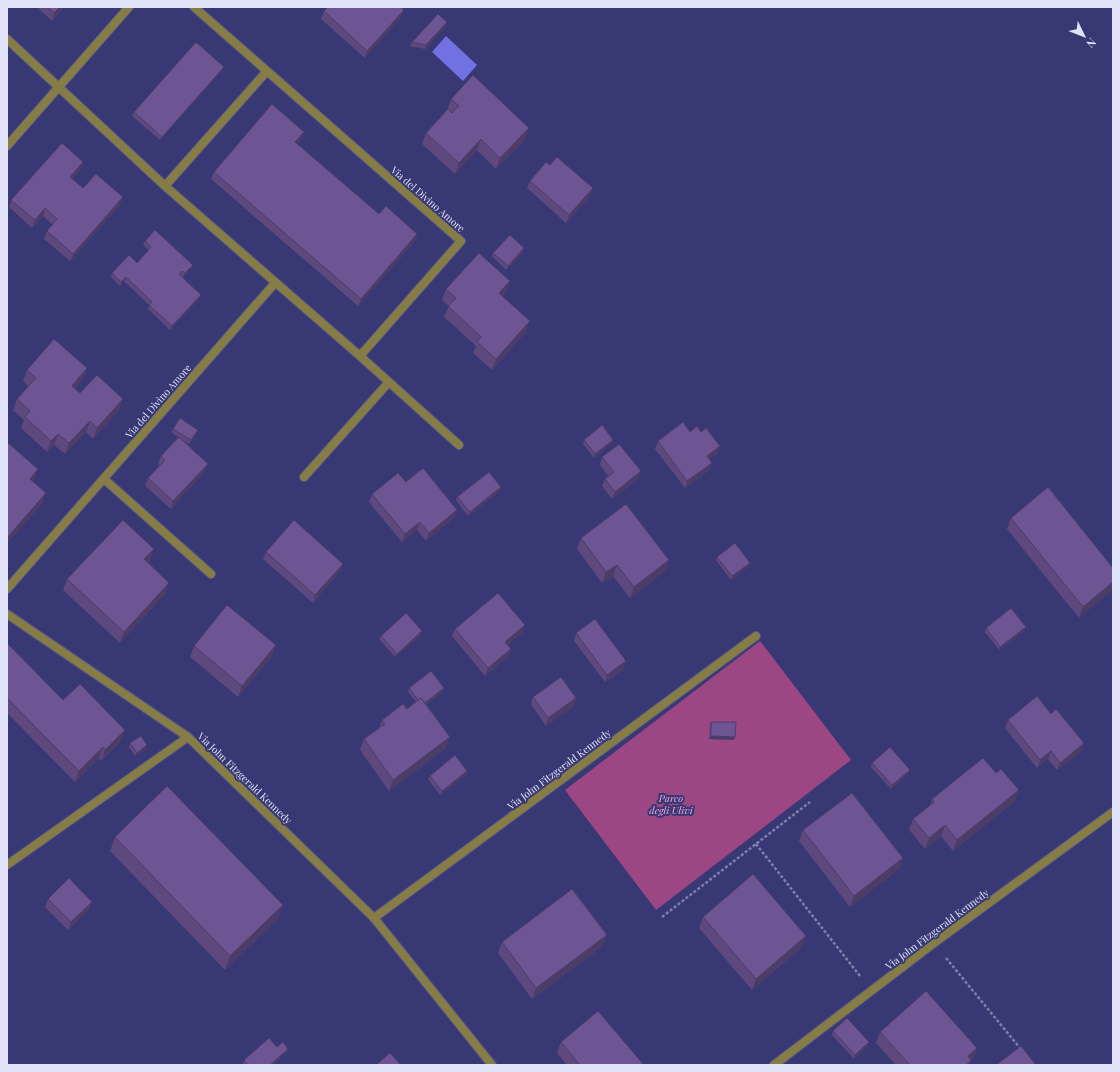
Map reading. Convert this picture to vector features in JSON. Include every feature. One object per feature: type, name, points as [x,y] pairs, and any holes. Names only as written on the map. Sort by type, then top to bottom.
[{"type":"street","points":[[7,146],[129,7]]},
{"type":"street","name":"Via del Divino Amore","points":[[194,7],[461,241],[360,356]]},
{"type":"street","points":[[7,39],[164,186],[460,445]]},
{"type":"street","points":[[164,186],[267,71]]},
{"type":"street","name":"Via del Divino Amore","points":[[7,589],[275,283]]},
{"type":"street","points":[[304,477],[389,382]]},
{"type":"street","points":[[104,479],[211,574]]},
{"type":"street","name":"Via John Fitzgerald Kennedy","points":[[7,614],[188,736],[374,918],[492,1065]]},
{"type":"street","name":"Via John Fitzgerald Kennedy","points":[[374,918],[756,636]]},
{"type":"street","name":"Via John Fitzgerald Kennedy","points":[[7,865],[188,736]]},
{"type":"street","name":"Via John Fitzgerald Kennedy","points":[[774,1065],[934,943],[1113,812]]},
{"type":"path","points":[[662,917],[810,802]]},
{"type":"path","points":[[756,844],[872,990]]},
{"type":"path","points":[[934,943],[1025,1053]]},
{"type":"green space","name":"Parco degli Ulivi","points":[[760,641],[851,760],[656,910],[565,790]]},
{"type":"shaded area","points":[[446,36],[477,65],[463,81],[432,52]]},
{"type":"building","points":[[48,7],[60,7],[54,13]]},
{"type":"building","points":[[328,7],[401,7],[404,10],[367,51],[324,11]]},
{"type":"building","points":[[438,14],[447,22],[426,45],[412,42]]},
{"type":"building","points":[[196,42],[224,67],[162,137],[134,112]]},
{"type":"building","points":[[473,75],[529,128],[500,158],[481,139],[459,163],[426,133],[448,109],[452,113],[459,106],[451,99]]},
{"type":"building","points":[[272,104],[304,132],[295,142],[379,214],[386,206],[417,234],[361,299],[214,172]]},
{"type":"building","points":[[62,143],[83,162],[70,177],[83,188],[96,174],[123,197],[73,254],[47,231],[57,219],[45,208],[35,220],[11,200]]},
{"type":"building","points":[[557,157],[593,188],[569,215],[530,181],[546,162],[550,165]]},
{"type":"building","points":[[155,230],[193,265],[185,273],[182,271],[179,274],[201,295],[172,326],[149,305],[152,302],[126,277],[121,282],[112,273],[129,255],[137,263],[151,247],[145,241]]},
{"type":"building","points":[[510,235],[524,248],[508,266],[493,253]]},
{"type":"building","points":[[479,253],[510,281],[499,293],[530,321],[496,359],[477,342],[481,337],[448,306],[456,298],[446,289]]},
{"type":"building","points":[[54,339],[87,368],[72,386],[80,393],[97,375],[123,399],[97,428],[90,421],[69,443],[58,434],[51,441],[25,417],[30,411],[17,399],[36,378],[27,370]]},
{"type":"building","points":[[180,418],[198,430],[191,440],[173,429]]},
{"type":"building","points":[[683,422],[690,432],[697,426],[701,432],[706,428],[720,446],[707,456],[712,463],[687,481],[658,441]]},
{"type":"building","points":[[602,425],[613,440],[595,454],[584,440]]},
{"type":"building","points":[[179,437],[208,464],[173,501],[148,478],[165,460],[161,456]]},
{"type":"building","points":[[8,443],[38,469],[30,479],[46,493],[7,538],[7,444]]},
{"type":"building","points":[[619,444],[641,471],[615,492],[605,479],[614,472],[602,457]]},
{"type":"building","points":[[423,468],[457,510],[429,533],[420,522],[405,534],[372,494],[398,473],[406,482]]},
{"type":"building","points":[[489,472],[501,487],[470,512],[457,497]]},
{"type":"building","points":[[1048,487],[1113,568],[1113,582],[1083,607],[1011,518]]},
{"type":"building","points":[[626,504],[669,560],[634,587],[617,565],[606,572],[581,538]]},
{"type":"building","points":[[123,520],[154,549],[144,559],[169,583],[124,632],[67,579]]},
{"type":"building","points":[[294,520],[343,564],[315,595],[266,552]]},
{"type":"building","points":[[735,543],[750,563],[732,576],[717,557]]},
{"type":"building","points":[[498,593],[525,625],[505,642],[511,649],[488,668],[455,629]]},
{"type":"building","points":[[227,605],[276,645],[242,686],[194,646]]},
{"type":"building","points":[[1011,608],[1026,627],[1000,647],[986,628]]},
{"type":"building","points":[[406,613],[422,631],[397,654],[381,636]]},
{"type":"building","points":[[595,619],[626,661],[607,675],[576,633]]},
{"type":"building","points":[[7,643],[63,700],[80,684],[125,730],[105,750],[103,747],[79,771],[7,698]]},
{"type":"building","points":[[431,671],[444,688],[425,703],[421,698],[418,700],[409,688]]},
{"type":"building","points":[[561,677],[576,698],[548,718],[533,697]]},
{"type":"building","points":[[1037,696],[1051,714],[1056,709],[1084,743],[1060,763],[1051,751],[1040,760],[1008,720]]},
{"type":"building","points":[[421,698],[450,737],[393,780],[364,739],[385,724],[382,720],[403,704],[407,709]]},
{"type":"building","points":[[711,722],[736,722],[735,737],[711,736]]},
{"type":"building","points":[[141,736],[147,745],[137,753],[130,743]]},
{"type":"building","points":[[890,747],[910,770],[892,785],[872,763]]},
{"type":"building","points":[[455,755],[467,771],[442,791],[430,776]]},
{"type":"building","points":[[983,758],[996,773],[1001,769],[1019,790],[957,840],[945,825],[929,838],[913,819],[934,802],[932,799]]},
{"type":"building","points":[[167,786],[283,905],[230,956],[115,837]]},
{"type":"building","points":[[852,793],[903,858],[854,896],[803,830]]},
{"type":"building","points":[[753,874],[806,936],[756,979],[703,917]]},
{"type":"building","points":[[69,878],[92,902],[71,922],[48,899]]},
{"type":"building","points":[[572,889],[607,935],[536,988],[502,942]]},
{"type":"building","points":[[926,991],[977,1048],[968,1056],[971,1060],[966,1065],[910,1065],[880,1032]]},
{"type":"building","points":[[598,1011],[644,1065],[580,1065],[561,1042]]},
{"type":"building","points":[[847,1018],[869,1042],[855,1055],[833,1031]]},
{"type":"building","points":[[269,1038],[277,1047],[283,1042],[288,1049],[270,1065],[248,1065],[244,1060]]},
{"type":"building","points":[[1021,1046],[1036,1065],[996,1065]]},
{"type":"building","points":[[390,1053],[401,1065],[376,1065]]}]
